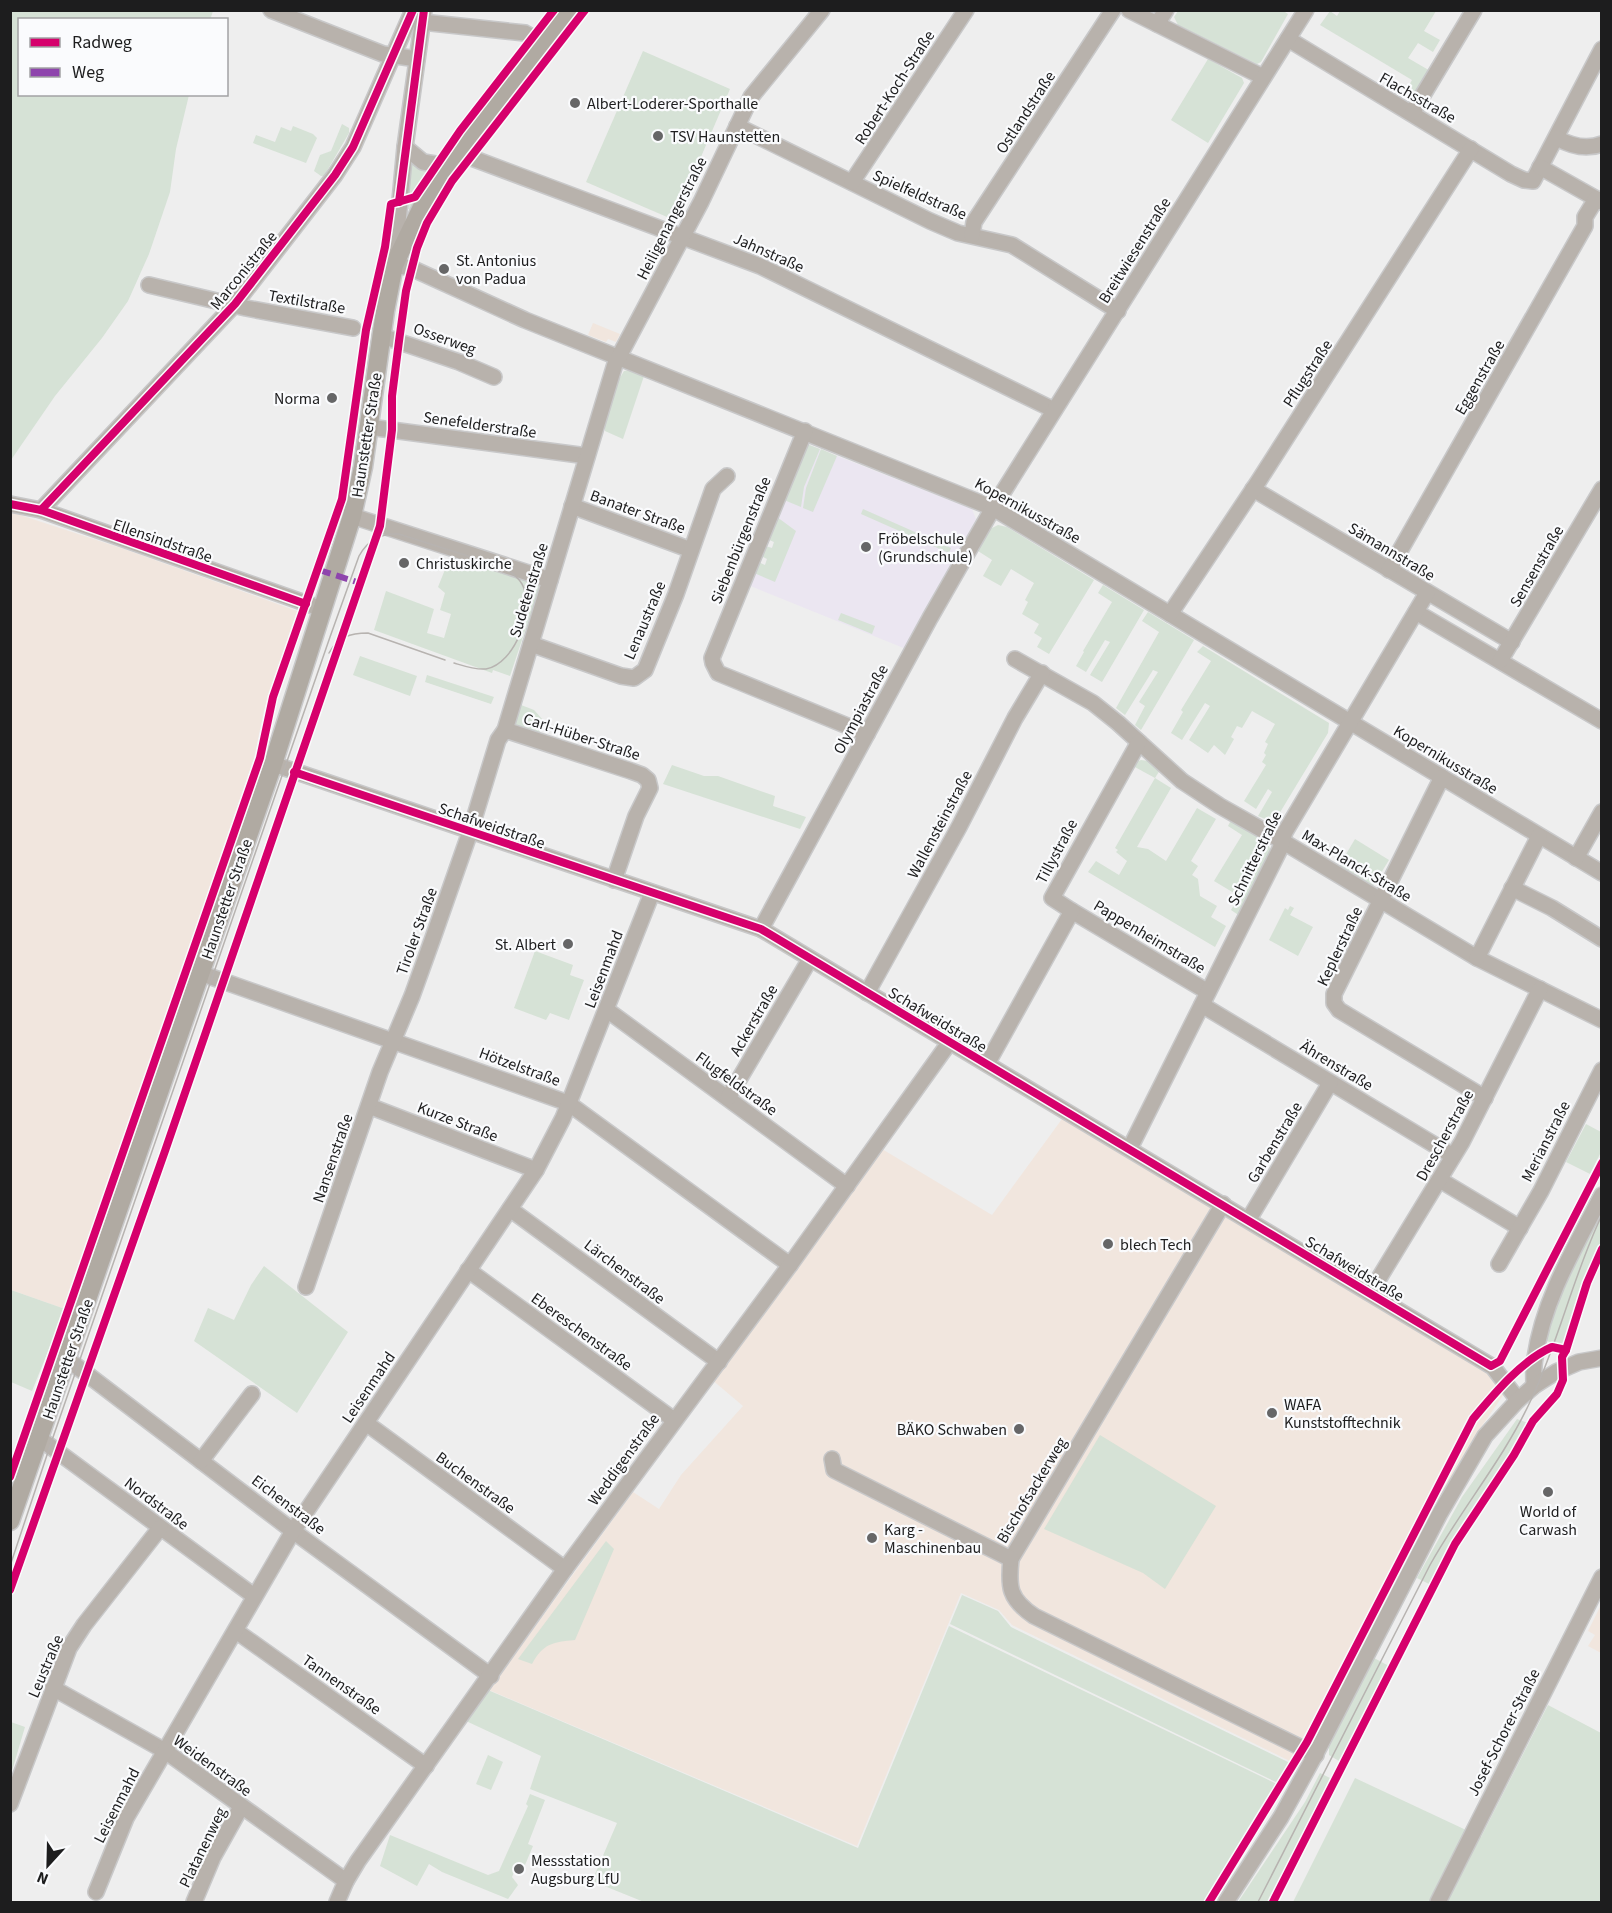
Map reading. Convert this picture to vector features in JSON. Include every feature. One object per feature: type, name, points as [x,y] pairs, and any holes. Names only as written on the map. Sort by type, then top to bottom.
[{"type":"main road","name":"Haunstetter Straße","points":[[10,1521],[273,764],[352,516],[363,467],[385,311],[394,265],[422,207],[447,166],[568,10]]},
{"type":"street","points":[[271,10],[383,54],[417,59]]},
{"type":"street","name":"Heiligenangerstraße","points":[[619,357],[684,236],[754,92],[822,10]]},
{"type":"street","name":"Robert-Koch-Straße","points":[[852,182],[966,10]]},
{"type":"street","name":"Ostlandstraße","points":[[972,235],[974,222],[1113,10]]},
{"type":"street","points":[[1129,10],[1263,77]]},
{"type":"street","points":[[1157,24],[1166,10]]},
{"type":"street","name":"Breitwiesenstraße","points":[[993,508],[1306,10]]},
{"type":"street","points":[[1412,113],[1473,10]]},
{"type":"street","points":[[394,265],[405,147],[417,59],[419,14],[525,33],[543,43]]},
{"type":"street","name":"Marconistraße","points":[[41,510],[235,304],[345,162],[393,54],[419,14]]},
{"type":"street","name":"Flachsstraße","points":[[1288,39],[1511,174],[1524,180],[1537,174],[1599,201]]},
{"type":"street","points":[[1537,174],[1602,50]]},
{"type":"street","name":"Spielfeldstraße","points":[[737,126],[930,221],[958,233],[1012,244],[1118,311]]},
{"type":"street","points":[[1557,138],[1581,147],[1594,147],[1602,144]]},
{"type":"street","points":[[405,147],[423,162],[447,166]]},
{"type":"street","name":"Pflugstraße","points":[[1170,614],[1471,149]]},
{"type":"street","name":"Jahnstraße","points":[[459,151],[760,266],[1054,411]]},
{"type":"street","name":"Eggenstraße","points":[[1389,570],[1585,226],[1585,217],[1599,201]]},
{"type":"street","name":"Kopernikusstraße","points":[[394,265],[411,268],[525,320],[993,508],[1602,873]]},
{"type":"street","name":"Textilstraße","points":[[149,285],[246,308],[353,328]]},
{"type":"street","name":"Osserweg","points":[[382,336],[494,376]]},
{"type":"street","name":"Sudetenstraße","points":[[470,832],[498,740],[505,730],[619,357]]},
{"type":"street","name":"Senefelderstraße","points":[[369,427],[587,456]]},
{"type":"street","name":"Siebenbürgenstraße","points":[[805,431],[712,658],[713,663],[718,673],[867,734]]},
{"type":"street","name":"Lenaustraße","points":[[531,644],[621,676],[634,678],[645,670],[713,489],[727,476]]},
{"type":"street","name":"Sämannstraße","points":[[1253,489],[1512,642]]},
{"type":"street","name":"Sensenstraße","points":[[1500,661],[1602,489]]},
{"type":"street","name":"Ellensindstraße","points":[[10,504],[41,510],[322,609]]},
{"type":"street","name":"Banater Straße","points":[[572,506],[691,550]]},
{"type":"street","name":"Olympiastraße","points":[[761,929],[993,508]]},
{"type":"street","points":[[352,516],[550,580]]},
{"type":"street","name":"Schnitterstraße","points":[[1130,1148],[1280,849],[1285,832],[1427,593]]},
{"type":"street","points":[[1416,612],[1602,721]]},
{"type":"street","name":"Max-Planck-Straße","points":[[1015,659],[1093,703],[1182,781],[1220,806],[1476,958],[1540,989]]},
{"type":"street","name":"Wallensteinstraße","points":[[867,993],[959,826],[1015,718],[1042,673]]},
{"type":"street","name":"Carl-Hüber-Straße","points":[[505,730],[631,771],[648,780],[650,788],[636,816],[614,880]]},
{"type":"street","name":"Tillystraße","points":[[1072,910],[1052,898],[1139,742]]},
{"type":"street","name":"Schafweidstraße","points":[[273,764],[761,929],[1493,1367],[1518,1400]]},
{"type":"street","name":"Keplerstraße","points":[[1442,777],[1334,994],[1334,1003],[1339,1010],[1485,1098]]},
{"type":"street","points":[[1576,858],[1602,812]]},
{"type":"street","name":"Tiroler Straße","points":[[393,1040],[412,996],[470,832]]},
{"type":"street","points":[[1476,958],[1539,836]]},
{"type":"street","points":[[1512,888],[1552,908],[1602,939]]},
{"type":"street","name":"Leisenmahd","points":[[96,1892],[126,1818],[293,1531],[536,1170],[563,1118],[652,893]]},
{"type":"street","points":[[987,1064],[1072,910]]},
{"type":"street","name":"Pappenheimstraße","points":[[1072,910],[1205,999]]},
{"type":"street","name":"Ackerstraße","points":[[728,1098],[810,959]]},
{"type":"street","name":"Hötzelstraße","points":[[200,973],[568,1103],[790,1265]]},
{"type":"street","points":[[1540,989],[1602,1020]]},
{"type":"street","name":"Drescherstraße","points":[[1370,1293],[1440,1180],[1485,1098],[1540,989]]},
{"type":"street","name":"Ährenstraße","points":[[1205,999],[1330,1083],[1453,1156]]},
{"type":"street","name":"Flugfeldstraße","points":[[607,1010],[847,1186]]},
{"type":"street","name":"Nansenstraße","points":[[306,1287],[393,1040]]},
{"type":"street","name":"Weddigenstraße","points":[[337,1902],[346,1881],[565,1569],[790,1265],[949,1043]]},
{"type":"street","name":"Merianstraße","points":[[1498,1264],[1541,1191],[1602,1071]]},
{"type":"street","name":"Garbenstraße","points":[[1249,1220],[1330,1083]]},
{"type":"street","name":"Kurze Straße","points":[[369,1106],[536,1170]]},
{"type":"street","points":[[1440,1180],[1520,1228]]},
{"type":"street","points":[[1534,1386],[1535,1358],[1544,1319],[1559,1279],[1602,1195]]},
{"type":"street","name":"Bischofsackerweg","points":[[1223,1204],[1011,1558],[1008,1581],[1014,1600],[1034,1616],[1316,1755]]},
{"type":"street","name":"Lärchenstraße","points":[[510,1209],[719,1362]]},
{"type":"street","name":"Ebereschenstraße","points":[[468,1270],[674,1420]]},
{"type":"street","points":[[1226,1902],[1281,1817],[1316,1755],[1453,1489],[1485,1436],[1534,1386],[1578,1362],[1602,1358]]},
{"type":"street","name":"Eichenstraße","points":[[67,1359],[293,1531],[491,1676]]},
{"type":"street","points":[[201,1461],[252,1394]]},
{"type":"street","name":"Buchenstraße","points":[[366,1423],[565,1569]]},
{"type":"street","name":"Nordstraße","points":[[39,1438],[254,1596]]},
{"type":"street","points":[[832,1459],[834,1470],[1011,1558]]},
{"type":"street","name":"Leustraße","points":[[10,1804],[71,1645],[160,1528]]},
{"type":"street","name":"Josef-Schorer-Straße","points":[[1438,1902],[1602,1577]]},
{"type":"street","name":"Tannenstraße","points":[[236,1631],[426,1766]]},
{"type":"street","name":"Weidenstraße","points":[[53,1688],[165,1751],[346,1881]]},
{"type":"street","name":"Platanenweg","points":[[194,1902],[213,1857],[241,1807]]},
{"type":"shaded area","points":[[1282,10],[1288,14],[1261,62],[1257,64],[1178,25],[1174,17],[1178,11]]},
{"type":"shaded area","points":[[10,11],[213,11],[211,18],[18,18],[18,96],[189,96],[176,149],[170,192],[149,254],[128,301],[102,338],[55,396],[11,460]]},
{"type":"shaded area","points":[[1330,11],[1337,16],[1340,11],[1436,11],[1424,31],[1440,40],[1433,52],[1418,43],[1408,58],[1432,72],[1418,97],[1406,91],[1412,80],[1320,25]]},
{"type":"shaded area","name":"TSV Haunstetten","points":[[643,51],[730,89],[674,220],[586,182]]},
{"type":"shaded area","points":[[1208,59],[1242,78],[1244,83],[1208,143],[1171,120]]},
{"type":"shaded area","points":[[342,124],[349,128],[349,133],[324,176],[321,176],[314,171],[320,155],[331,151]]},
{"type":"shaded area","points":[[293,126],[317,138],[306,163],[253,143],[256,135],[275,142],[281,127],[291,131]]},
{"type":"shaded area","points":[[412,163],[430,171],[415,195],[410,209],[406,209],[410,165]]},
{"type":"shaded area","points":[[593,323],[620,334],[616,342],[608,339],[606,342],[588,335]]},
{"type":"shaded area","points":[[631,370],[644,376],[623,439],[605,431],[605,424],[618,381],[624,371]]},
{"type":"shaded area","name":"Fröbelschule (Grundschule)","points":[[807,444],[972,509],[976,519],[906,649],[748,585],[758,562],[765,565],[767,559],[761,556],[765,546],[772,548],[774,542],[767,539]]},
{"type":"shaded area","points":[[807,444],[820,449],[804,487],[801,507],[784,500]]},
{"type":"shaded area","points":[[821,449],[837,456],[813,512],[803,508],[806,488]]},
{"type":"shaded area","points":[[863,509],[951,548],[949,553],[861,514]]},
{"type":"shaded area","points":[[11,512],[124,549],[297,611],[264,710],[254,758],[65,1309],[11,1290]]},
{"type":"shaded area","points":[[777,517],[796,531],[775,582],[754,573],[758,562],[765,565],[767,559],[761,556],[765,546],[772,548],[774,542],[767,539]]},
{"type":"shaded area","points":[[998,525],[1007,527],[1094,580],[1049,654],[1037,647],[1042,638],[1034,633],[1039,624],[1022,614],[1028,602],[1025,600],[1034,583],[1011,569],[1001,586],[983,576],[992,560],[978,551],[990,529]]},
{"type":"shaded area","points":[[452,552],[497,569],[502,574],[505,573],[540,586],[510,676],[493,670],[492,673],[374,630],[386,591],[434,609],[427,633],[444,638],[451,614],[440,610],[445,593],[438,587]]},
{"type":"shaded area","points":[[1103,585],[1144,610],[1102,682],[1090,675],[1110,642],[1105,640],[1086,672],[1076,666],[1112,602],[1098,593]]},
{"type":"shaded area","points":[[1148,612],[1194,640],[1141,730],[1135,725],[1145,706],[1139,702],[1158,672],[1153,670],[1125,715],[1116,708],[1159,632],[1142,621]]},
{"type":"shaded area","points":[[841,613],[875,626],[872,634],[838,620]]},
{"type":"shaded area","points":[[1203,646],[1329,723],[1328,733],[1276,819],[1270,821],[1258,816],[1272,792],[1268,789],[1256,809],[1244,801],[1266,765],[1262,762],[1268,744],[1265,742],[1275,724],[1252,711],[1242,728],[1237,726],[1231,737],[1234,739],[1225,755],[1214,745],[1208,753],[1189,740],[1210,706],[1205,703],[1182,740],[1171,733],[1183,712],[1181,710],[1211,661],[1197,652]]},
{"type":"shaded area","points":[[360,656],[417,676],[410,696],[353,675]]},
{"type":"shaded area","points":[[427,675],[494,697],[491,704],[425,682]]},
{"type":"shaded area","points":[[516,703],[534,710],[543,720],[539,734],[522,728],[510,720]]},
{"type":"shaded area","points":[[1141,760],[1148,761],[1160,770],[1155,778],[1133,766]]},
{"type":"shaded area","points":[[672,765],[704,776],[718,776],[775,796],[773,806],[806,817],[800,829],[663,784]]},
{"type":"shaded area","points":[[1155,778],[1171,788],[1137,847],[1148,849],[1166,861],[1197,808],[1216,819],[1191,861],[1198,866],[1192,875],[1198,879],[1200,896],[1217,906],[1211,917],[1226,926],[1215,947],[1088,872],[1096,861],[1119,875],[1127,861],[1116,852],[1118,850],[1115,848]]},
{"type":"shaded area","points":[[1231,820],[1261,837],[1272,853],[1240,916],[1231,910],[1239,896],[1214,881],[1242,835],[1228,826]]},
{"type":"shaded area","points":[[1355,839],[1389,860],[1373,886],[1339,866]]},
{"type":"shaded area","points":[[1290,906],[1294,908],[1290,915],[1313,927],[1298,956],[1269,940],[1285,908],[1288,910]]},
{"type":"shaded area","points":[[535,951],[573,965],[570,975],[584,980],[569,1020],[550,1013],[546,1020],[514,1008]]},
{"type":"shaded area","points":[[1062,1119],[1491,1371],[1504,1394],[1475,1436],[1302,1767],[1012,1625],[999,1610],[961,1593],[857,1846],[489,1690],[633,1492],[659,1509],[681,1475],[743,1406],[704,1373],[877,1146],[992,1215]]},
{"type":"shaded area","points":[[1586,1124],[1601,1132],[1601,1152],[1590,1174],[1566,1162]]},
{"type":"shaded area","points":[[1601,1209],[1601,1243],[1590,1267],[1568,1336],[1563,1345],[1546,1341],[1560,1297]]},
{"type":"shaded area","points":[[264,1266],[348,1332],[297,1413],[194,1341],[208,1308],[234,1320],[251,1285]]},
{"type":"shaded area","points":[[11,1290],[65,1309],[32,1391],[11,1382]]},
{"type":"shaded area","points":[[1517,1419],[1528,1423],[1504,1464],[1461,1527],[1429,1584],[1417,1578],[1462,1497]]},
{"type":"shaded area","points":[[1100,1435],[1216,1506],[1165,1589],[1143,1573],[1044,1529]]},
{"type":"shaded area","points":[[606,1541],[614,1549],[575,1640],[549,1645],[540,1652],[532,1664],[518,1659]]},
{"type":"shaded area","points":[[962,1595],[998,1611],[1011,1627],[1292,1764],[1280,1784],[950,1624]]},
{"type":"shaded area","points":[[1601,1605],[1601,1653],[1588,1646],[1595,1635],[1588,1631]]},
{"type":"shaded area","points":[[949,1626],[1279,1785],[1205,1902],[644,1902],[592,1881],[617,1823],[530,1789],[541,1756],[466,1721],[488,1690],[858,1848]]},
{"type":"shaded area","points":[[1374,1658],[1389,1666],[1344,1758],[1339,1761],[1329,1755],[1329,1747]]},
{"type":"shaded area","points":[[1548,1705],[1601,1733],[1601,1902],[1293,1902],[1355,1778],[1481,1837]]},
{"type":"shaded area","points":[[10,1722],[25,1727],[11,1774]]},
{"type":"shaded area","points":[[488,1755],[503,1762],[491,1790],[476,1784]]},
{"type":"shaded area","points":[[1320,1773],[1332,1779],[1270,1902],[1238,1902],[1305,1802]]},
{"type":"shaded area","points":[[530,1794],[545,1800],[528,1844],[533,1846],[525,1865],[518,1863],[512,1877],[518,1885],[508,1899],[442,1872],[429,1864],[417,1886],[380,1866],[390,1835],[488,1875],[499,1871],[528,1806],[526,1804]]},
{"type":"tram line","points":[[10,1566],[330,637],[359,556],[375,539],[380,536],[399,534],[500,567],[520,580],[526,594],[524,620],[520,634],[506,657],[486,669],[454,663]]},
{"type":"tram line","points":[[329,653],[336,643],[345,637],[368,633],[445,660]]},
{"type":"tram line","points":[[1258,1902],[1430,1565],[1495,1464],[1530,1402],[1602,1215]]},
{"type":"marked path","points":[[319,570],[360,583]]},
{"type":"cycle path","points":[[41,510],[235,304],[335,175],[353,147],[413,10]]},
{"type":"cycle path","points":[[399,202],[424,10]]},
{"type":"cycle path","points":[[10,1477],[260,758],[273,697],[342,499],[366,330],[385,247],[391,204],[415,197],[460,131],[554,10]]},
{"type":"cycle path","points":[[10,1590],[165,1151],[380,526],[392,430],[392,396],[399,341],[406,291],[417,248],[427,223],[452,181],[585,10]]},
{"type":"cycle path","points":[[10,504],[41,510],[306,604]]},
{"type":"cycle path","points":[[294,772],[761,929],[1491,1366],[1500,1361],[1602,1163]]},
{"type":"cycle path","points":[[1273,1902],[1455,1544],[1514,1455],[1533,1421],[1557,1394],[1563,1380],[1562,1357],[1587,1283],[1602,1249]]},
{"type":"cycle path","points":[[1209,1902],[1307,1742],[1473,1419],[1509,1378],[1530,1360],[1552,1347],[1566,1350]]},
{"type":"place","name":"Albert-Loderer-Sporthalle","points":[[575,103]]},
{"type":"place","name":"TSV Haunstetten","points":[[658,136]]},
{"type":"place","name":"St. Antonius von Padua","points":[[444,269]]},
{"type":"place","name":"Norma","points":[[332,398]]},
{"type":"place","name":"Fröbelschule (Grundschule)","points":[[866,547]]},
{"type":"place","name":"Christuskirche","points":[[404,563]]},
{"type":"place","name":"St. Albert","points":[[568,944]]},
{"type":"place","name":"blech Tech","points":[[1108,1244]]},
{"type":"place","name":"WAFA Kunststofftechnik","points":[[1272,1413]]},
{"type":"place","name":"BÄKO Schwaben","points":[[1019,1429]]},
{"type":"place","name":"World of Carwash","points":[[1548,1492]]},
{"type":"place","name":"Karg - Maschinenbau","points":[[872,1538]]},
{"type":"place","name":"Messstation Augsburg LfU","points":[[519,1869]]}]
